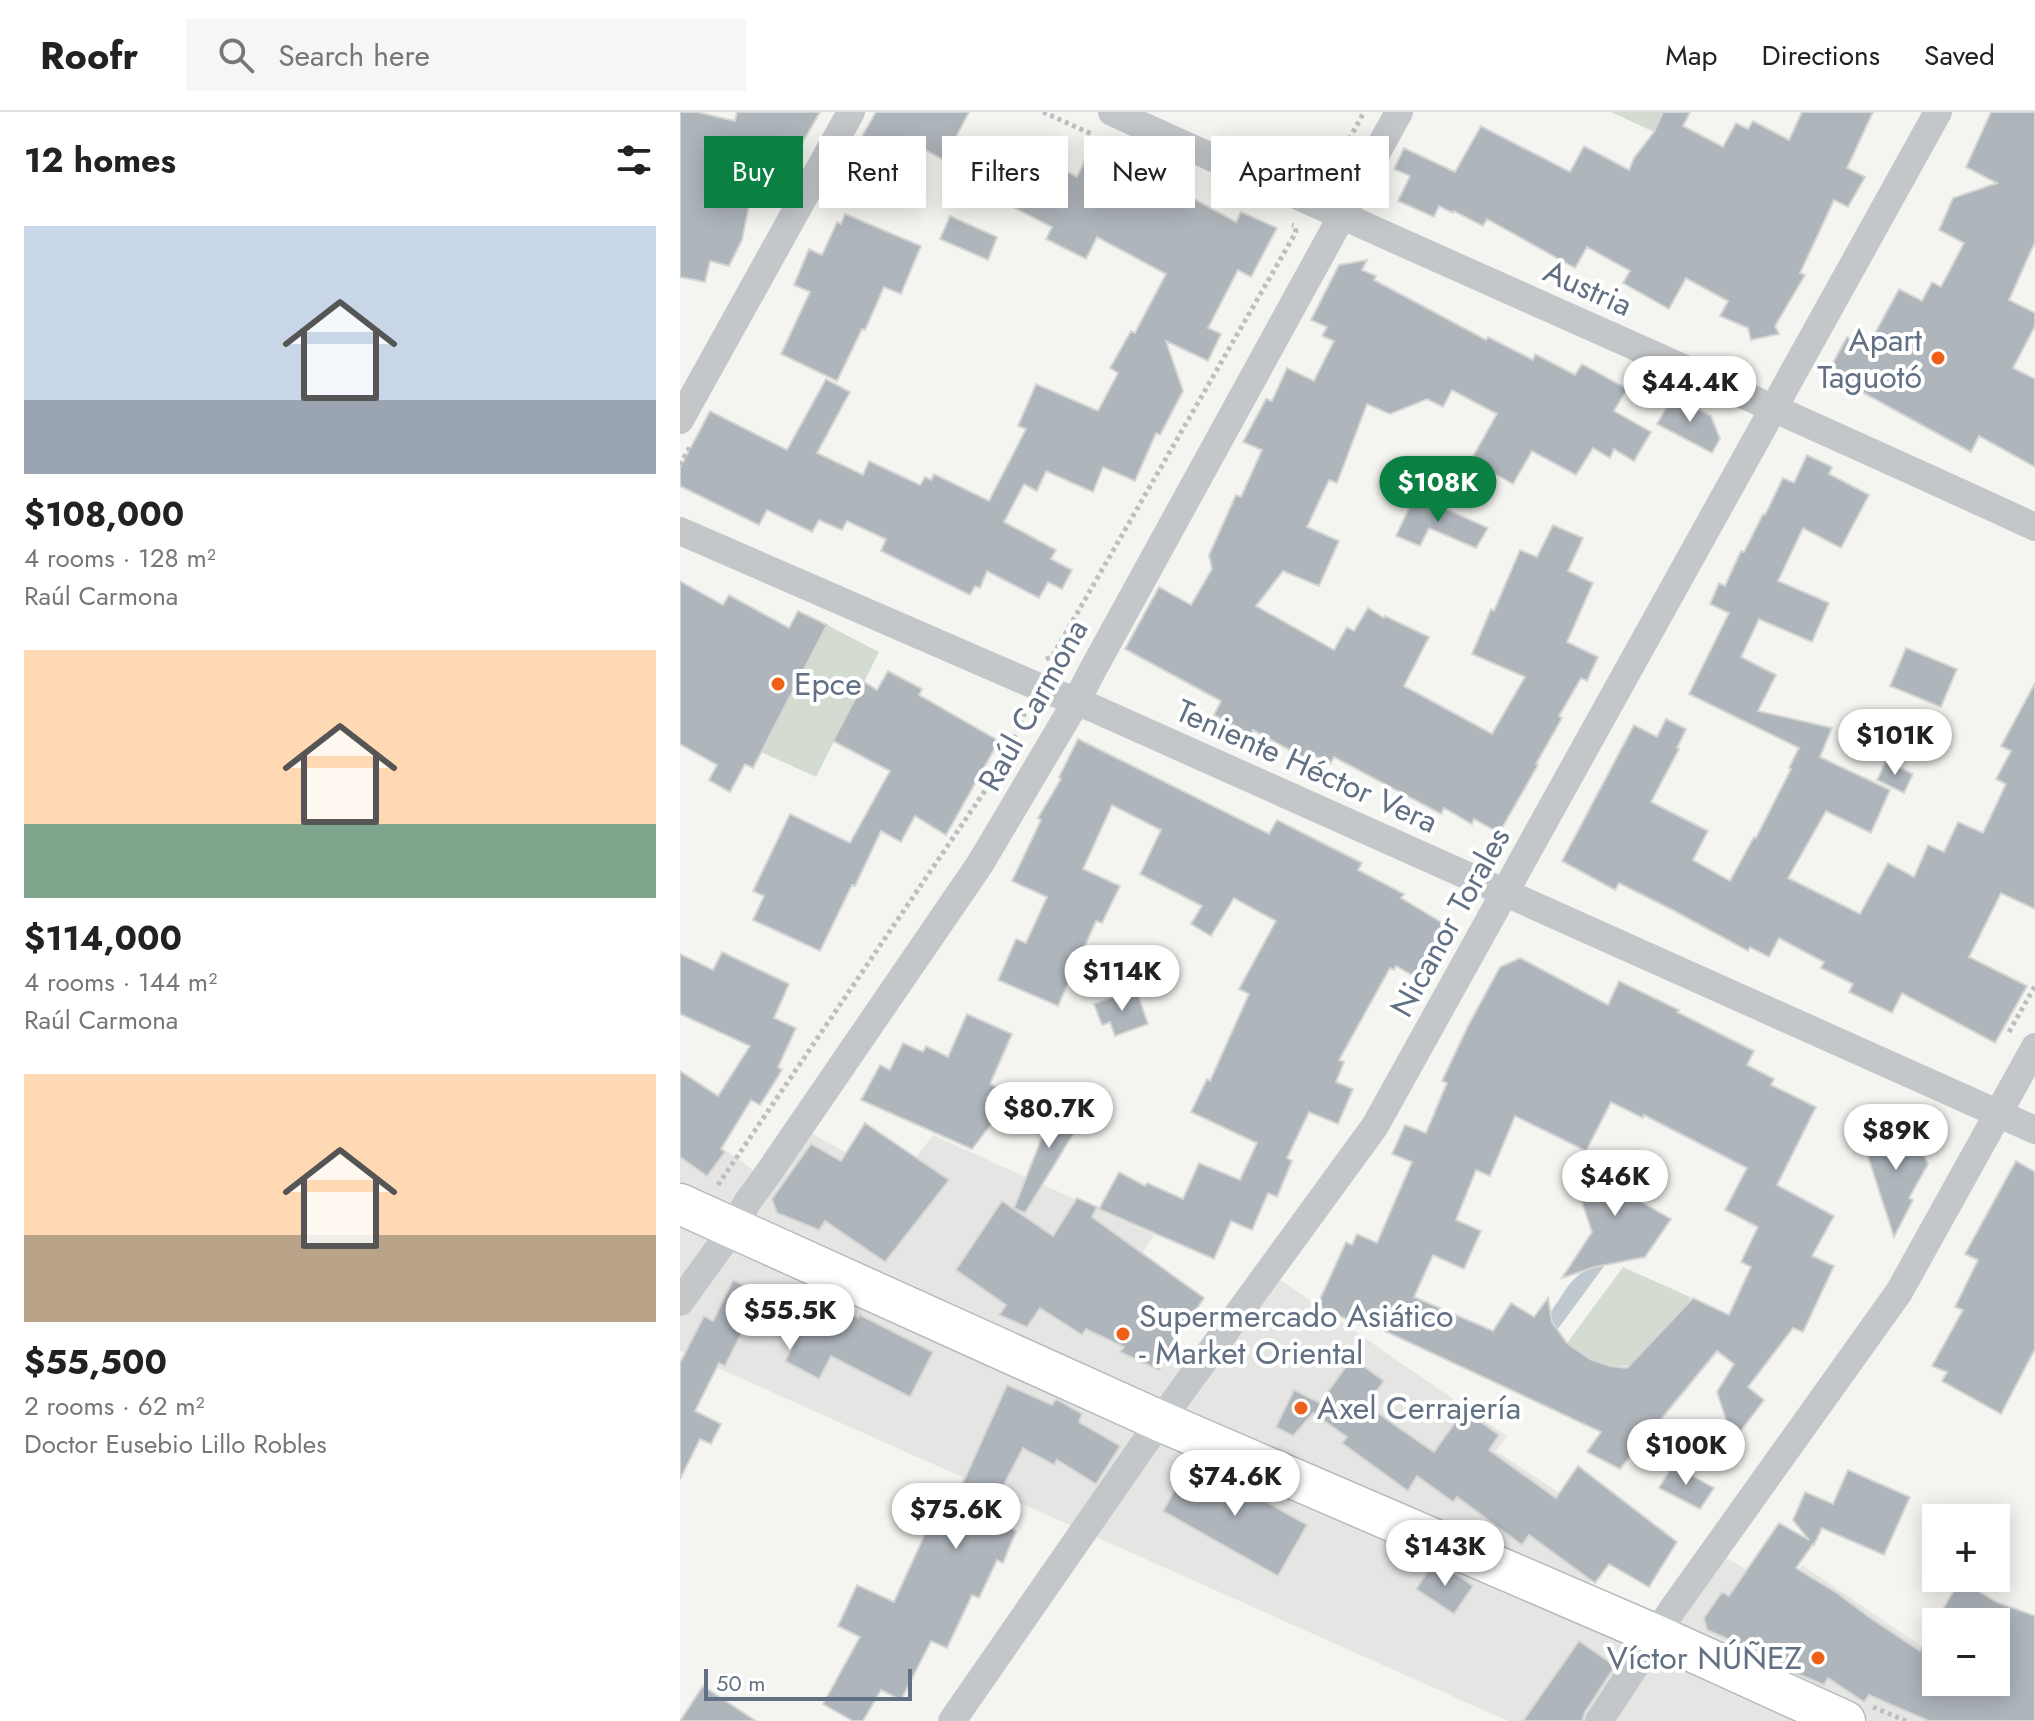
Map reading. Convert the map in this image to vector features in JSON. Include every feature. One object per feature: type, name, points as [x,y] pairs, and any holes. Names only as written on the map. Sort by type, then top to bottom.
[{"type":"main road","points":[[680,1204],[1160,1421],[1656,1635],[1845,1721]]},
{"type":"street","points":[[680,420],[851,112]]},
{"type":"street","name":"Austria","points":[[1112,112],[2035,527]]},
{"type":"street","name":"Raúl Carmona","points":[[680,1302],[980,864],[1076,702],[1399,112]]},
{"type":"street","name":"Nicanor Torales","points":[[952,1721],[1160,1421],[1375,1126],[1938,112]]},
{"type":"street","name":"Teniente Héctor Vera","points":[[680,531],[1506,891],[2035,1130]]},
{"type":"street","points":[[1599,1721],[1656,1635],[1899,1292],[2035,1047]]},
{"type":"path","points":[[1043,112],[1097,136]]},
{"type":"path","points":[[1351,136],[1364,112]]},
{"type":"path","points":[[1044,659],[1055,658],[1298,232],[1295,226],[1281,220]]},
{"type":"path","points":[[716,1189],[1001,767],[1027,716],[1021,707]]},
{"type":"path","points":[[2004,1041],[2035,986]]},
{"type":"shaded area","points":[[1611,112],[1663,112],[1654,132]]},
{"type":"shaded area","points":[[827,625],[879,652],[816,777],[761,752]]},
{"type":"shaded area","points":[[680,1092],[692,1127],[755,1171],[789,1121],[898,1181],[933,1135],[1154,1235],[1113,1300],[1202,1363],[1269,1272],[1507,1436],[1496,1451],[1624,1536],[1577,1600],[1656,1635],[1714,1551],[1784,1591],[1802,1565],[1922,1646],[1922,1696],[2010,1696],[2035,1721],[1508,1721],[680,1351]]},
{"type":"shaded area","points":[[1605,1265],[1557,1330],[1550,1313],[1567,1288],[1585,1271]]},
{"type":"shaded area","points":[[1623,1267],[1690,1297],[1684,1325],[1632,1365],[1614,1366],[1589,1358],[1567,1343]]},
{"type":"building","points":[[680,112],[697,112],[735,121],[737,112],[820,112],[803,142],[803,136],[704,136],[704,208],[749,208],[742,240],[729,266],[710,261],[705,282],[680,277]]},
{"type":"building","points":[[876,112],[969,112],[956,136],[942,136],[942,159],[926,150],[926,136],[862,136]]},
{"type":"building","points":[[1663,112],[1690,112],[1683,126],[1723,147],[1736,123],[1748,129],[1753,121],[1789,140],[1802,112],[1873,112],[1847,168],[1865,177],[1848,207],[1834,200],[1800,273],[1805,275],[1775,326],[1779,334],[1751,340],[1748,328],[1720,316],[1728,301],[1686,278],[1669,309],[1623,283],[1630,271],[1587,247],[1575,268],[1487,219],[1483,226],[1439,206],[1434,217],[1398,201],[1410,176],[1394,169],[1404,148],[1455,172],[1481,126],[1570,172],[1584,146],[1629,170]]},
{"type":"building","points":[[1991,112],[2035,112],[2035,242],[2009,300],[2035,313],[2035,326],[2013,368],[2035,379],[2035,467],[1979,436],[1971,452],[1855,388],[1852,392],[1825,377],[1847,337],[1867,348],[1899,289],[1922,301],[1932,282],[1941,287],[1964,243],[1939,230],[1953,198],[1997,183],[1966,167]]},
{"type":"building","points":[[1084,163],[1084,208],[1195,208],[1195,200],[1236,222],[1241,212],[1277,228],[1251,277],[1238,270],[1208,328],[1221,334],[1208,361],[1166,341],[1183,391],[1160,435],[1156,433],[1135,481],[1103,467],[1093,492],[1046,471],[1037,491],[1024,484],[1004,522],[1056,550],[1051,559],[1072,570],[1062,589],[1048,582],[1039,598],[987,571],[980,588],[975,586],[970,595],[881,551],[886,539],[847,521],[842,530],[819,520],[812,532],[767,510],[759,525],[680,486],[680,468],[710,411],[787,450],[826,379],[850,392],[817,453],[863,475],[869,461],[920,485],[925,477],[931,480],[934,474],[989,501],[1026,429],[1018,426],[1036,384],[1098,411],[1118,373],[1110,368],[1131,331],[1135,333],[1166,274],[1097,237],[1086,259],[1046,239],[1052,227],[1015,208],[1068,208],[1068,172],[1077,177]]},
{"type":"building","points":[[845,214],[921,246],[901,294],[884,287],[837,381],[781,354],[810,292],[794,285],[809,249],[822,255],[837,222],[841,224]]},
{"type":"building","points":[[950,216],[997,237],[988,260],[940,239]]},
{"type":"building","points":[[1367,260],[1362,270],[1376,276],[1374,280],[1486,340],[1488,337],[1533,360],[1535,354],[1575,375],[1582,364],[1627,389],[1614,411],[1651,432],[1634,461],[1614,449],[1610,458],[1593,448],[1576,475],[1532,451],[1513,484],[1471,460],[1497,414],[1452,390],[1443,407],[1427,399],[1390,414],[1367,404],[1337,483],[1329,480],[1307,527],[1339,541],[1319,586],[1283,571],[1256,606],[1334,650],[1347,627],[1354,631],[1368,608],[1429,637],[1404,686],[1492,734],[1525,677],[1472,654],[1491,609],[1494,611],[1520,550],[1537,557],[1553,525],[1583,538],[1568,571],[1593,583],[1567,642],[1598,657],[1587,681],[1581,678],[1559,716],[1562,718],[1538,765],[1499,833],[1474,819],[1472,824],[1444,808],[1441,814],[1334,757],[1330,764],[1308,752],[1304,758],[1253,730],[1251,735],[1214,715],[1221,701],[1125,649],[1159,587],[1191,605],[1212,569],[1209,555],[1236,495],[1241,497],[1262,450],[1243,442],[1266,399],[1272,401],[1287,368],[1314,381],[1334,341],[1322,336],[1327,327],[1311,320],[1339,265]]},
{"type":"building","points":[[1673,396],[1711,416],[1720,439],[1712,453],[1657,424]]},
{"type":"building","points":[[1807,455],[1832,467],[1829,474],[1869,495],[1841,548],[1803,528],[1778,581],[1829,603],[1812,642],[1759,619],[1741,657],[1776,675],[1758,711],[1832,728],[1820,757],[1890,790],[1871,833],[1826,811],[1788,878],[1860,914],[1888,863],[1914,877],[1928,845],[1944,852],[1958,822],[1983,833],[2006,784],[1996,779],[2011,751],[2001,746],[2035,683],[2035,909],[2001,893],[1969,957],[2027,986],[1995,1043],[1902,993],[1892,1013],[1849,992],[1853,984],[1821,968],[1824,962],[1779,938],[1769,957],[1750,947],[1748,951],[1619,883],[1615,890],[1562,861],[1634,725],[1657,737],[1666,719],[1686,729],[1651,802],[1708,831],[1693,860],[1730,881],[1756,838],[1799,748],[1689,694],[1729,613],[1710,604],[1719,583],[1725,586],[1741,551],[1744,552],[1783,478],[1794,483]]},
{"type":"building","points":[[1415,495],[1488,528],[1476,548],[1429,528],[1420,546],[1396,536]]},
{"type":"building","points":[[680,581],[723,605],[729,595],[789,628],[798,611],[827,625],[753,768],[745,764],[730,792],[709,780],[717,765],[680,744]]},
{"type":"building","points":[[1906,648],[1957,669],[1941,707],[1890,686]]},
{"type":"building","points":[[888,671],[922,689],[919,695],[999,741],[946,835],[915,816],[901,842],[881,831],[820,951],[753,920],[764,896],[753,891],[790,814],[850,843],[890,771],[833,741],[864,682],[877,690]]},
{"type":"building","points":[[1078,739],[1269,834],[1277,820],[1362,863],[1358,870],[1404,894],[1401,898],[1449,927],[1419,979],[1396,966],[1394,970],[1390,968],[1339,1060],[1344,1062],[1336,1082],[1353,1089],[1338,1124],[1309,1112],[1287,1158],[1292,1161],[1277,1197],[1268,1193],[1252,1230],[1231,1221],[1214,1259],[1099,1209],[1119,1172],[1145,1186],[1147,1183],[1183,1199],[1199,1163],[1240,1180],[1257,1143],[1191,1112],[1207,1079],[1210,1081],[1249,994],[1239,989],[1276,921],[1234,898],[1211,936],[1191,924],[1202,906],[1140,874],[1161,830],[1112,805],[1083,869],[1120,886],[1102,923],[1096,921],[1058,1006],[998,980],[1016,939],[1026,943],[1047,897],[1012,881],[1041,820],[1038,818],[1061,779],[1059,777]]},
{"type":"building","points":[[1886,761],[1913,774],[1904,793],[1877,780]]},
{"type":"building","points":[[722,952],[789,984],[774,1018],[796,1028],[778,1067],[782,1070],[760,1105],[751,1100],[721,1149],[725,1152],[707,1176],[680,1157],[680,1071],[718,1096],[750,1046],[680,1014],[680,954],[713,970]]},
{"type":"building","points":[[1520,958],[1608,1005],[1619,981],[1754,1051],[1747,1065],[1774,1079],[1771,1085],[1816,1107],[1777,1185],[1834,1216],[1812,1256],[1834,1266],[1803,1332],[1793,1328],[1748,1387],[1764,1400],[1733,1441],[1717,1392],[1734,1364],[1717,1351],[1620,1469],[1587,1452],[1601,1432],[1370,1324],[1367,1328],[1317,1306],[1346,1242],[1352,1245],[1357,1234],[1377,1243],[1412,1162],[1392,1154],[1405,1125],[1426,1133],[1447,1083],[1442,1081],[1500,967]],"holes":[[[1611,1102],[1643,1118],[1644,1115],[1747,1168],[1725,1210],[1758,1227],[1741,1262],[1751,1267],[1729,1315],[1693,1298],[1627,1368],[1590,1359],[1567,1343],[1552,1322],[1548,1298],[1534,1317],[1511,1303],[1493,1331],[1414,1297],[1433,1255],[1464,1269],[1481,1231],[1456,1220],[1476,1170],[1490,1176],[1515,1116],[1586,1151]]]},
{"type":"building","points":[[1136,989],[1148,1024],[1115,1036],[1110,1022],[1102,1025],[1094,1004]]},
{"type":"building","points":[[967,1014],[1012,1034],[990,1084],[1014,1095],[972,1149],[861,1100],[880,1065],[890,1070],[903,1043],[923,1052],[926,1046],[948,1057]]},
{"type":"building","points":[[1063,1105],[1088,1115],[1025,1213],[1014,1208],[1043,1135],[1032,1130],[1047,1109],[1058,1114]]},
{"type":"building","points":[[865,1123],[949,1180],[885,1262],[825,1221],[819,1230],[777,1213],[772,1199],[811,1144],[841,1161]]},
{"type":"building","points":[[1883,1124],[1918,1142],[1928,1164],[1909,1198],[1913,1200],[1894,1237],[1867,1153]]},
{"type":"building","points":[[1607,1161],[1649,1183],[1638,1200],[1671,1219],[1645,1257],[1595,1267],[1562,1278],[1592,1232],[1574,1178]]},
{"type":"building","points":[[2016,1161],[2035,1172],[2035,1349],[2001,1414],[1942,1381],[1947,1372],[1932,1366],[1963,1310],[1955,1307],[1978,1260],[1965,1254]]},
{"type":"building","points":[[1077,1198],[1097,1207],[1092,1217],[1204,1298],[1159,1370],[1120,1352],[1124,1347],[1086,1329],[1082,1335],[1040,1308],[1027,1327],[999,1315],[1006,1305],[956,1270],[1002,1201],[1053,1236]]},
{"type":"building","points":[[733,1280],[808,1317],[819,1297],[933,1352],[910,1397],[831,1356],[819,1379],[785,1361],[794,1343],[753,1323],[749,1331],[744,1328],[725,1366],[719,1363],[695,1411],[721,1424],[711,1444],[700,1439],[680,1479],[680,1363],[704,1316],[713,1321]]},
{"type":"building","points":[[1352,1358],[1384,1381],[1366,1405],[1434,1452],[1464,1410],[1499,1435],[1489,1450],[1556,1498],[1578,1466],[1677,1542],[1649,1587],[1609,1564],[1595,1583],[1529,1535],[1522,1545],[1457,1497],[1453,1502],[1417,1476],[1408,1491],[1342,1443],[1347,1437],[1313,1413],[1293,1436],[1276,1427],[1294,1390],[1320,1403]]},
{"type":"building","points":[[1007,1385],[1052,1405],[1056,1399],[1082,1414],[1079,1422],[1120,1446],[1096,1484],[1057,1460],[1054,1465],[1023,1448],[986,1519],[1016,1531],[1003,1563],[997,1560],[979,1598],[972,1595],[947,1648],[931,1641],[901,1700],[881,1690],[863,1721],[853,1721],[823,1704],[860,1637],[838,1626],[857,1585],[894,1602],[926,1532],[918,1529],[932,1497],[953,1505]]},
{"type":"building","points":[[1192,1460],[1307,1525],[1278,1576],[1163,1511]]},
{"type":"building","points":[[1673,1465],[1714,1488],[1700,1509],[1659,1488]]},
{"type":"building","points":[[1848,1470],[1910,1497],[1884,1555],[1822,1528],[1814,1545],[1796,1568],[1920,1651],[1922,1647],[1922,1696],[2010,1696],[2010,1608],[1944,1608],[1953,1592],[1980,1592],[1996,1602],[2035,1616],[2035,1721],[1929,1721],[1869,1695],[1864,1702],[1828,1678],[1824,1685],[1796,1673],[1751,1646],[1749,1648],[1707,1630],[1704,1618],[1722,1592],[1729,1596],[1779,1523],[1809,1540],[1793,1520],[1805,1492],[1833,1504]]},
{"type":"building","points":[[1433,1564],[1473,1586],[1454,1614],[1416,1589]]},
{"type":"building","points":[[1579,1641],[1615,1666],[1582,1721],[1523,1721]]},
{"type":"building","points":[[703,1686],[756,1721],[680,1721]]},
{"type":"place","name":"Apart Taguotó","points":[[1938,358]]},
{"type":"place","name":"Epce","points":[[778,684]]},
{"type":"place","name":"Supermercado Asiático - Market Oriental","points":[[1123,1334]]},
{"type":"place","name":"Axel Cerrajería","points":[[1301,1408]]},
{"type":"place","name":"Víctor NÚÑEZ","points":[[1818,1658]]}]
